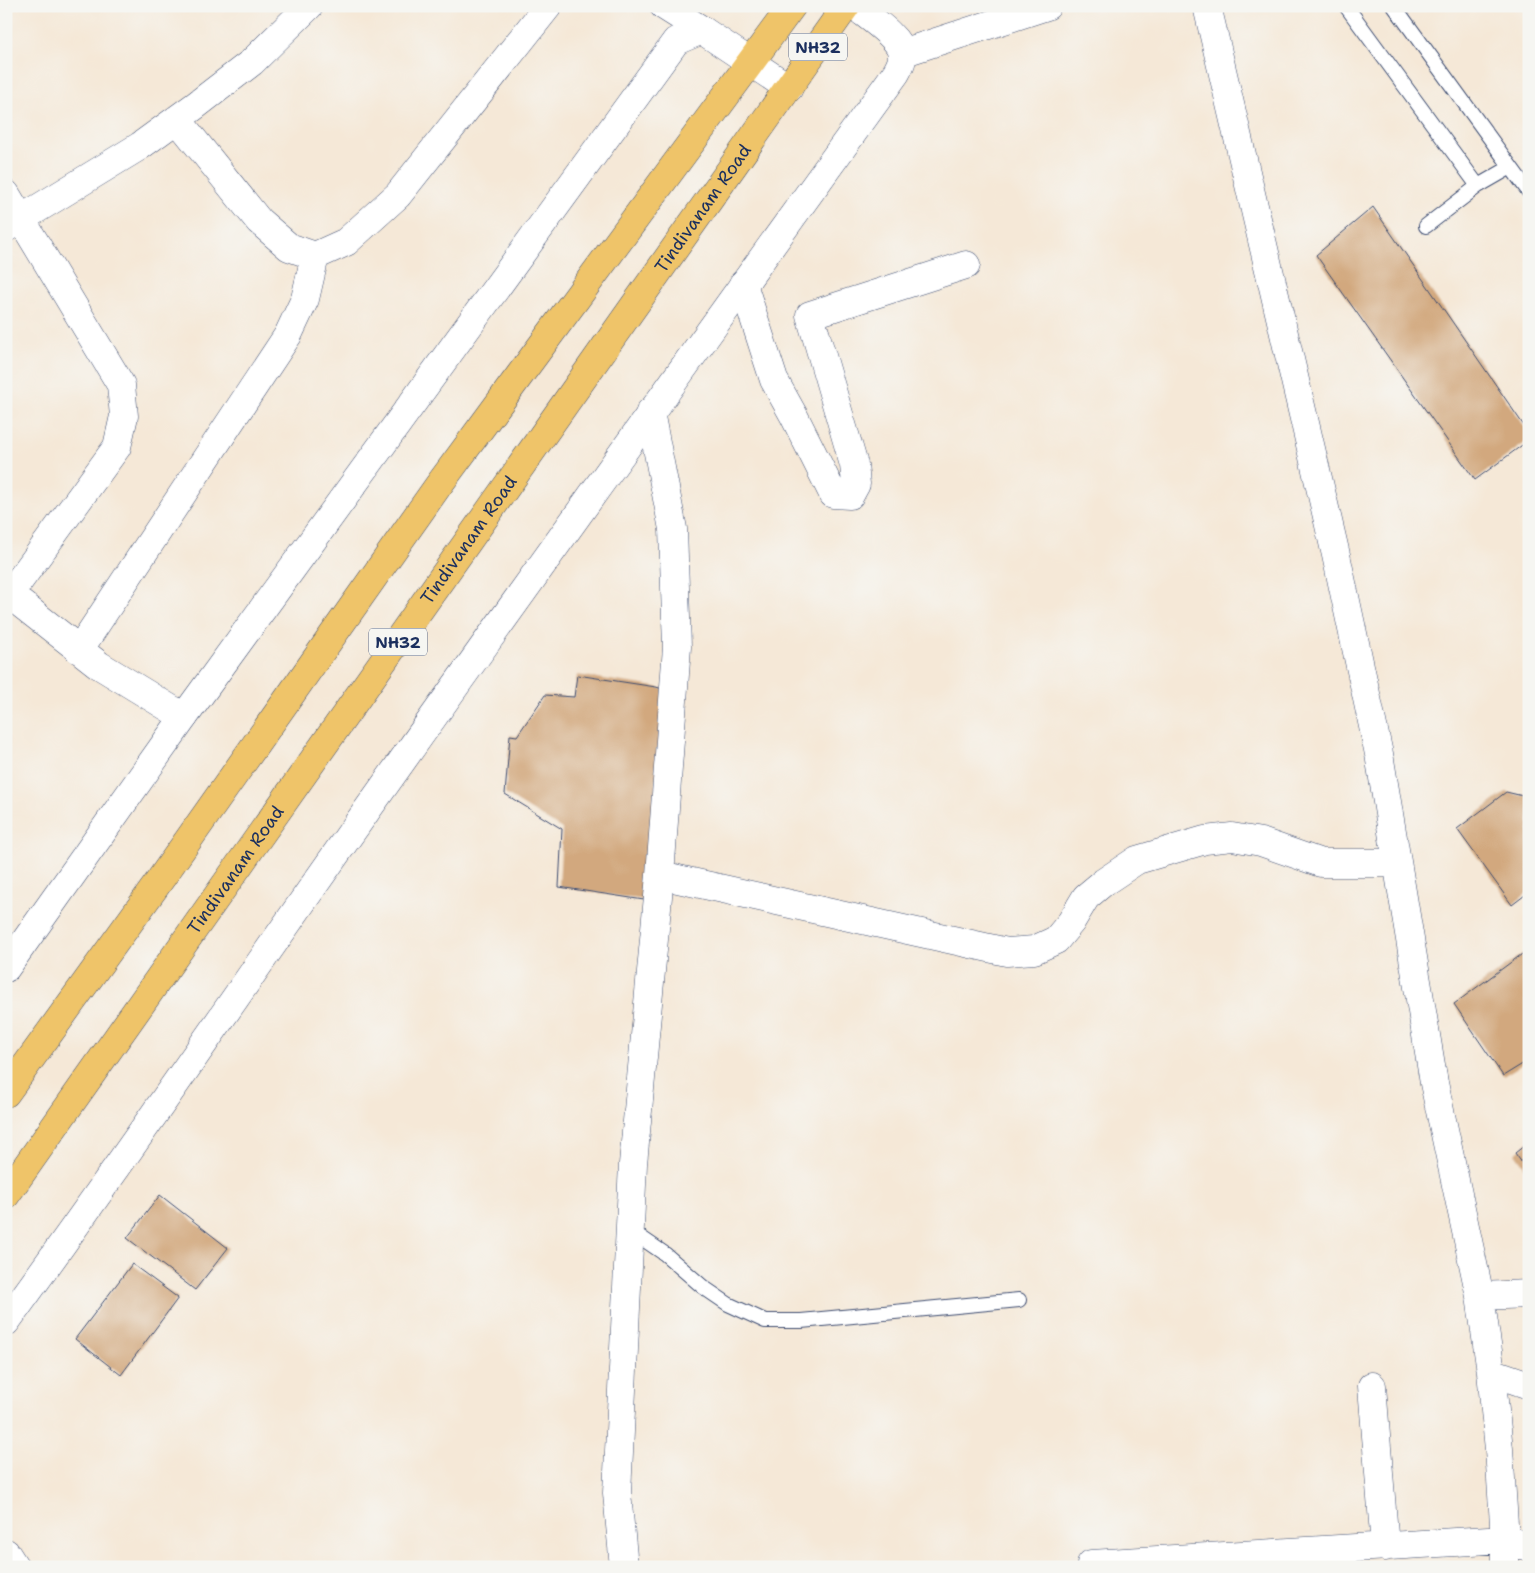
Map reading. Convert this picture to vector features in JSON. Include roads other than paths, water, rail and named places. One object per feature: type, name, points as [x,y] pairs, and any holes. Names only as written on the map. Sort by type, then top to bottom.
[{"type":"highway","name":"NH32","points":[[6,1093],[438,486],[792,6]]},
{"type":"highway","name":"Tindivanam Road","points":[[6,1195],[846,6]]},
{"type":"street","points":[[13,223],[140,146],[177,119],[252,62],[309,6]]},
{"type":"street","points":[[177,119],[259,220],[289,247],[315,256],[346,242],[398,195],[548,6]]},
{"type":"street","points":[[664,6],[789,88]]},
{"type":"street","points":[[6,1322],[77,1225],[311,890],[650,412],[896,73],[902,63],[902,53],[896,41],[855,6]]},
{"type":"street","points":[[902,53],[1047,6]]},
{"type":"street","points":[[1207,6],[1336,556],[1379,754],[1434,1083],[1480,1296],[1517,1543],[1505,1567]]},
{"type":"street","points":[[6,968],[184,717],[676,40],[702,30]]},
{"type":"street","points":[[6,194],[13,223],[121,385],[124,416],[117,447],[8,593],[99,665],[184,717]]},
{"type":"street","points":[[79,650],[288,335],[305,299],[315,256]]},
{"type":"street","points":[[744,284],[774,380],[794,416],[832,494],[850,495],[856,484],[854,465],[810,315],[966,265]]},
{"type":"street","points":[[624,1567],[617,1493],[633,1164],[660,875],[677,647],[673,529],[650,412]]},
{"type":"street","points":[[660,875],[1007,952],[1034,950],[1056,940],[1071,922],[1086,897],[1136,860],[1205,840],[1232,837],[1260,842],[1321,863],[1397,862]]},
{"type":"street","points":[[1480,1296],[1529,1294]]},
{"type":"street","points":[[1491,1372],[1529,1385]]},
{"type":"street","points":[[1372,1386],[1384,1547]]},
{"type":"street","points":[[1091,1564],[1200,1562],[1384,1547],[1517,1543]]},
{"type":"street","points":[[6,1553],[15,1567]]},
{"type":"lane","points":[[1346,6],[1478,186]]},
{"type":"lane","points":[[1394,6],[1529,192]]},
{"type":"lane","points":[[1426,226],[1478,186],[1511,167]]},
{"type":"lane","points":[[630,1230],[665,1254],[702,1287],[728,1304],[765,1321],[801,1321],[1019,1300]]}]
